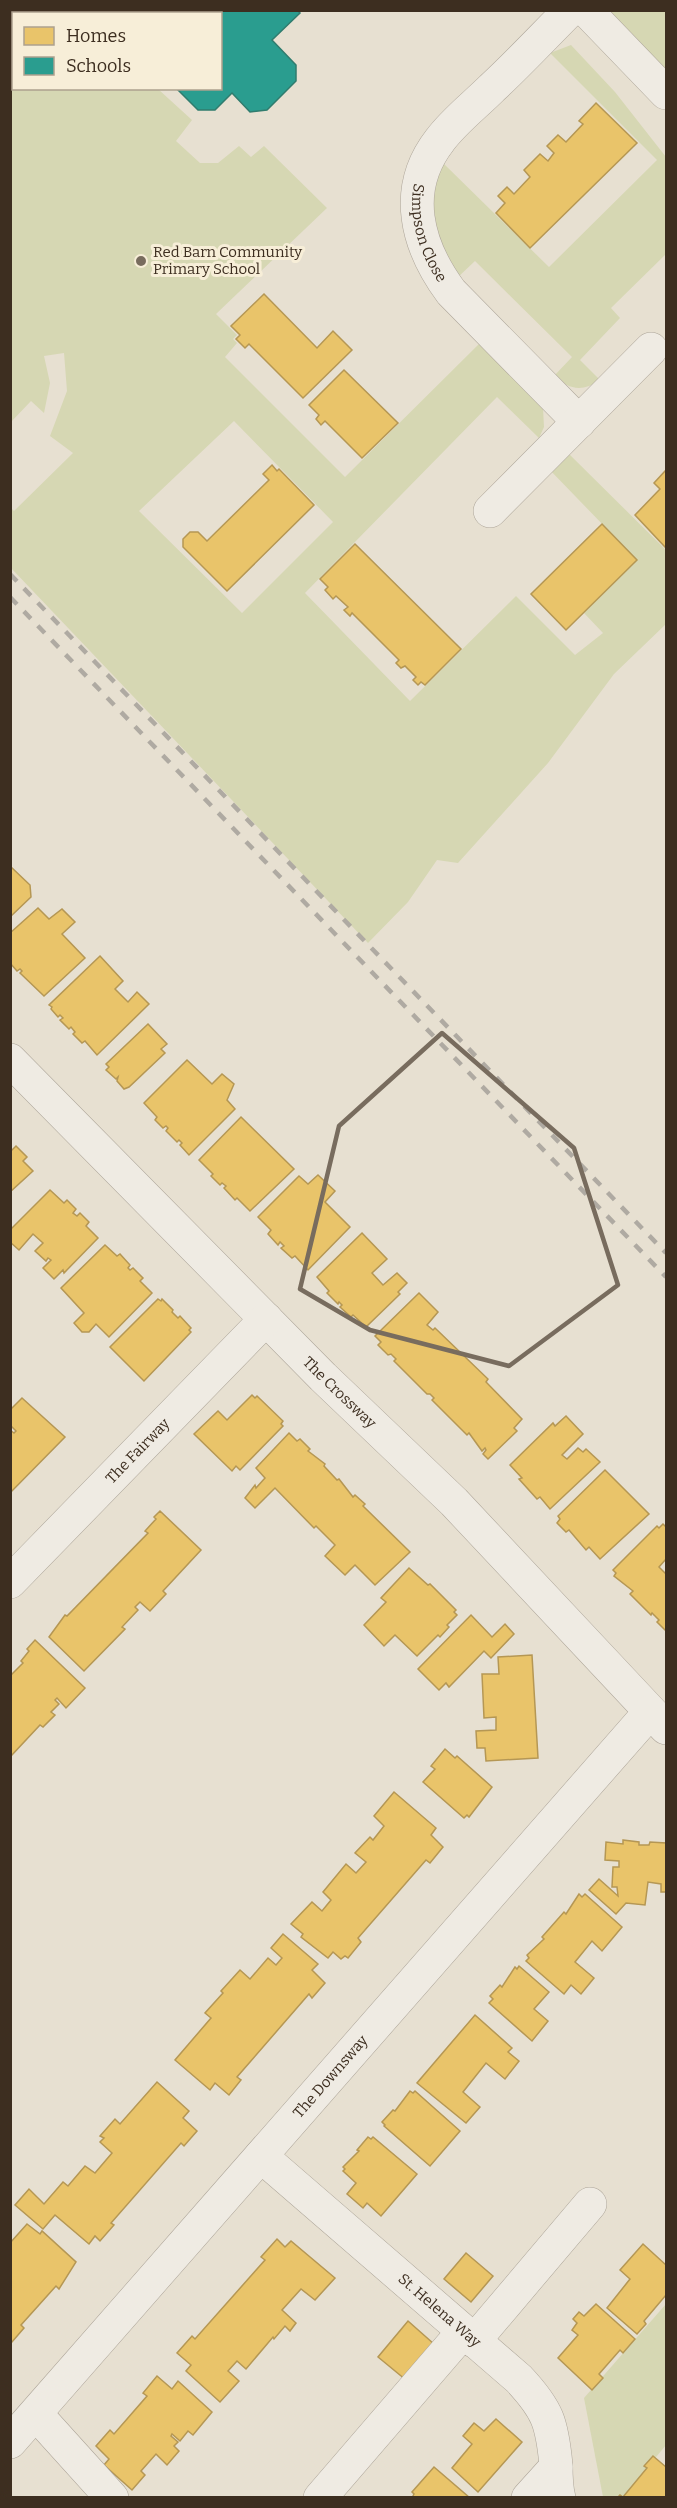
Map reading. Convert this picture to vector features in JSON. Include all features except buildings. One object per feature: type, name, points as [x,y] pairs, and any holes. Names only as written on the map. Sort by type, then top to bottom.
[{"type":"street","name":"Simpson Close","points":[[570,10],[440,140],[422,174],[417,212],[420,233],[437,272],[451,292],[579,422]]},
{"type":"street","points":[[586,10],[666,93]]},
{"type":"street","points":[[490,511],[651,349]]},
{"type":"street","name":"The Crossway","points":[[10,1060],[266,1319],[454,1502],[658,1720]]},
{"type":"street","name":"The Fairway","points":[[10,1582],[266,1319]]},
{"type":"street","name":"The Downsway","points":[[10,2442],[37,2415],[261,2156],[658,1720]]},
{"type":"street","name":"St. Helena Way","points":[[261,2156],[519,2379],[538,2399],[549,2417],[557,2482]]},
{"type":"street","points":[[320,2498],[590,2204]]},
{"type":"street","points":[[37,2415],[112,2498]]},
{"type":"street","points":[[528,2498],[557,2482]]},
{"type":"highlighted area","points":[[442,1033],[574,1148],[618,1285],[509,1366],[370,1330],[300,1289],[339,1126]]},
{"type":"green space","points":[[11,11],[46,12],[12,12],[12,90],[159,90],[192,120],[176,141],[200,163],[218,163],[239,146],[251,157],[264,146],[327,208],[216,314],[237,335],[233,339],[237,343],[225,357],[345,477],[481,342],[543,408],[544,427],[539,438],[497,397],[305,593],[410,701],[516,596],[575,655],[603,633],[584,613],[637,560],[547,467],[565,450],[666,550],[666,624],[614,674],[548,763],[458,863],[437,860],[408,902],[368,943],[11,568],[11,508],[14,511],[73,453],[50,436],[67,391],[64,353],[44,356],[50,383],[44,413],[31,401],[11,422]],"holes":[[[234,421],[333,522],[242,613],[139,511]]]},
{"type":"green space","points":[[605,11],[666,11],[666,68],[660,65]]},
{"type":"green space","points":[[571,45],[615,92],[666,157],[666,254],[611,308],[620,318],[580,360],[600,380],[582,388],[571,387],[554,376],[572,357],[475,261],[456,279],[448,267],[429,201],[442,162],[549,267],[657,160],[550,53]]},
{"type":"green space","points":[[666,2304],[666,2445],[623,2497],[603,2497],[584,2398]]},
{"type":"railway","points":[[10,574],[666,1253]]},
{"type":"railway","points":[[10,597],[666,1277]]},
{"type":"place","name":"Red Barn Community Primary School","points":[[141,261]]}]
